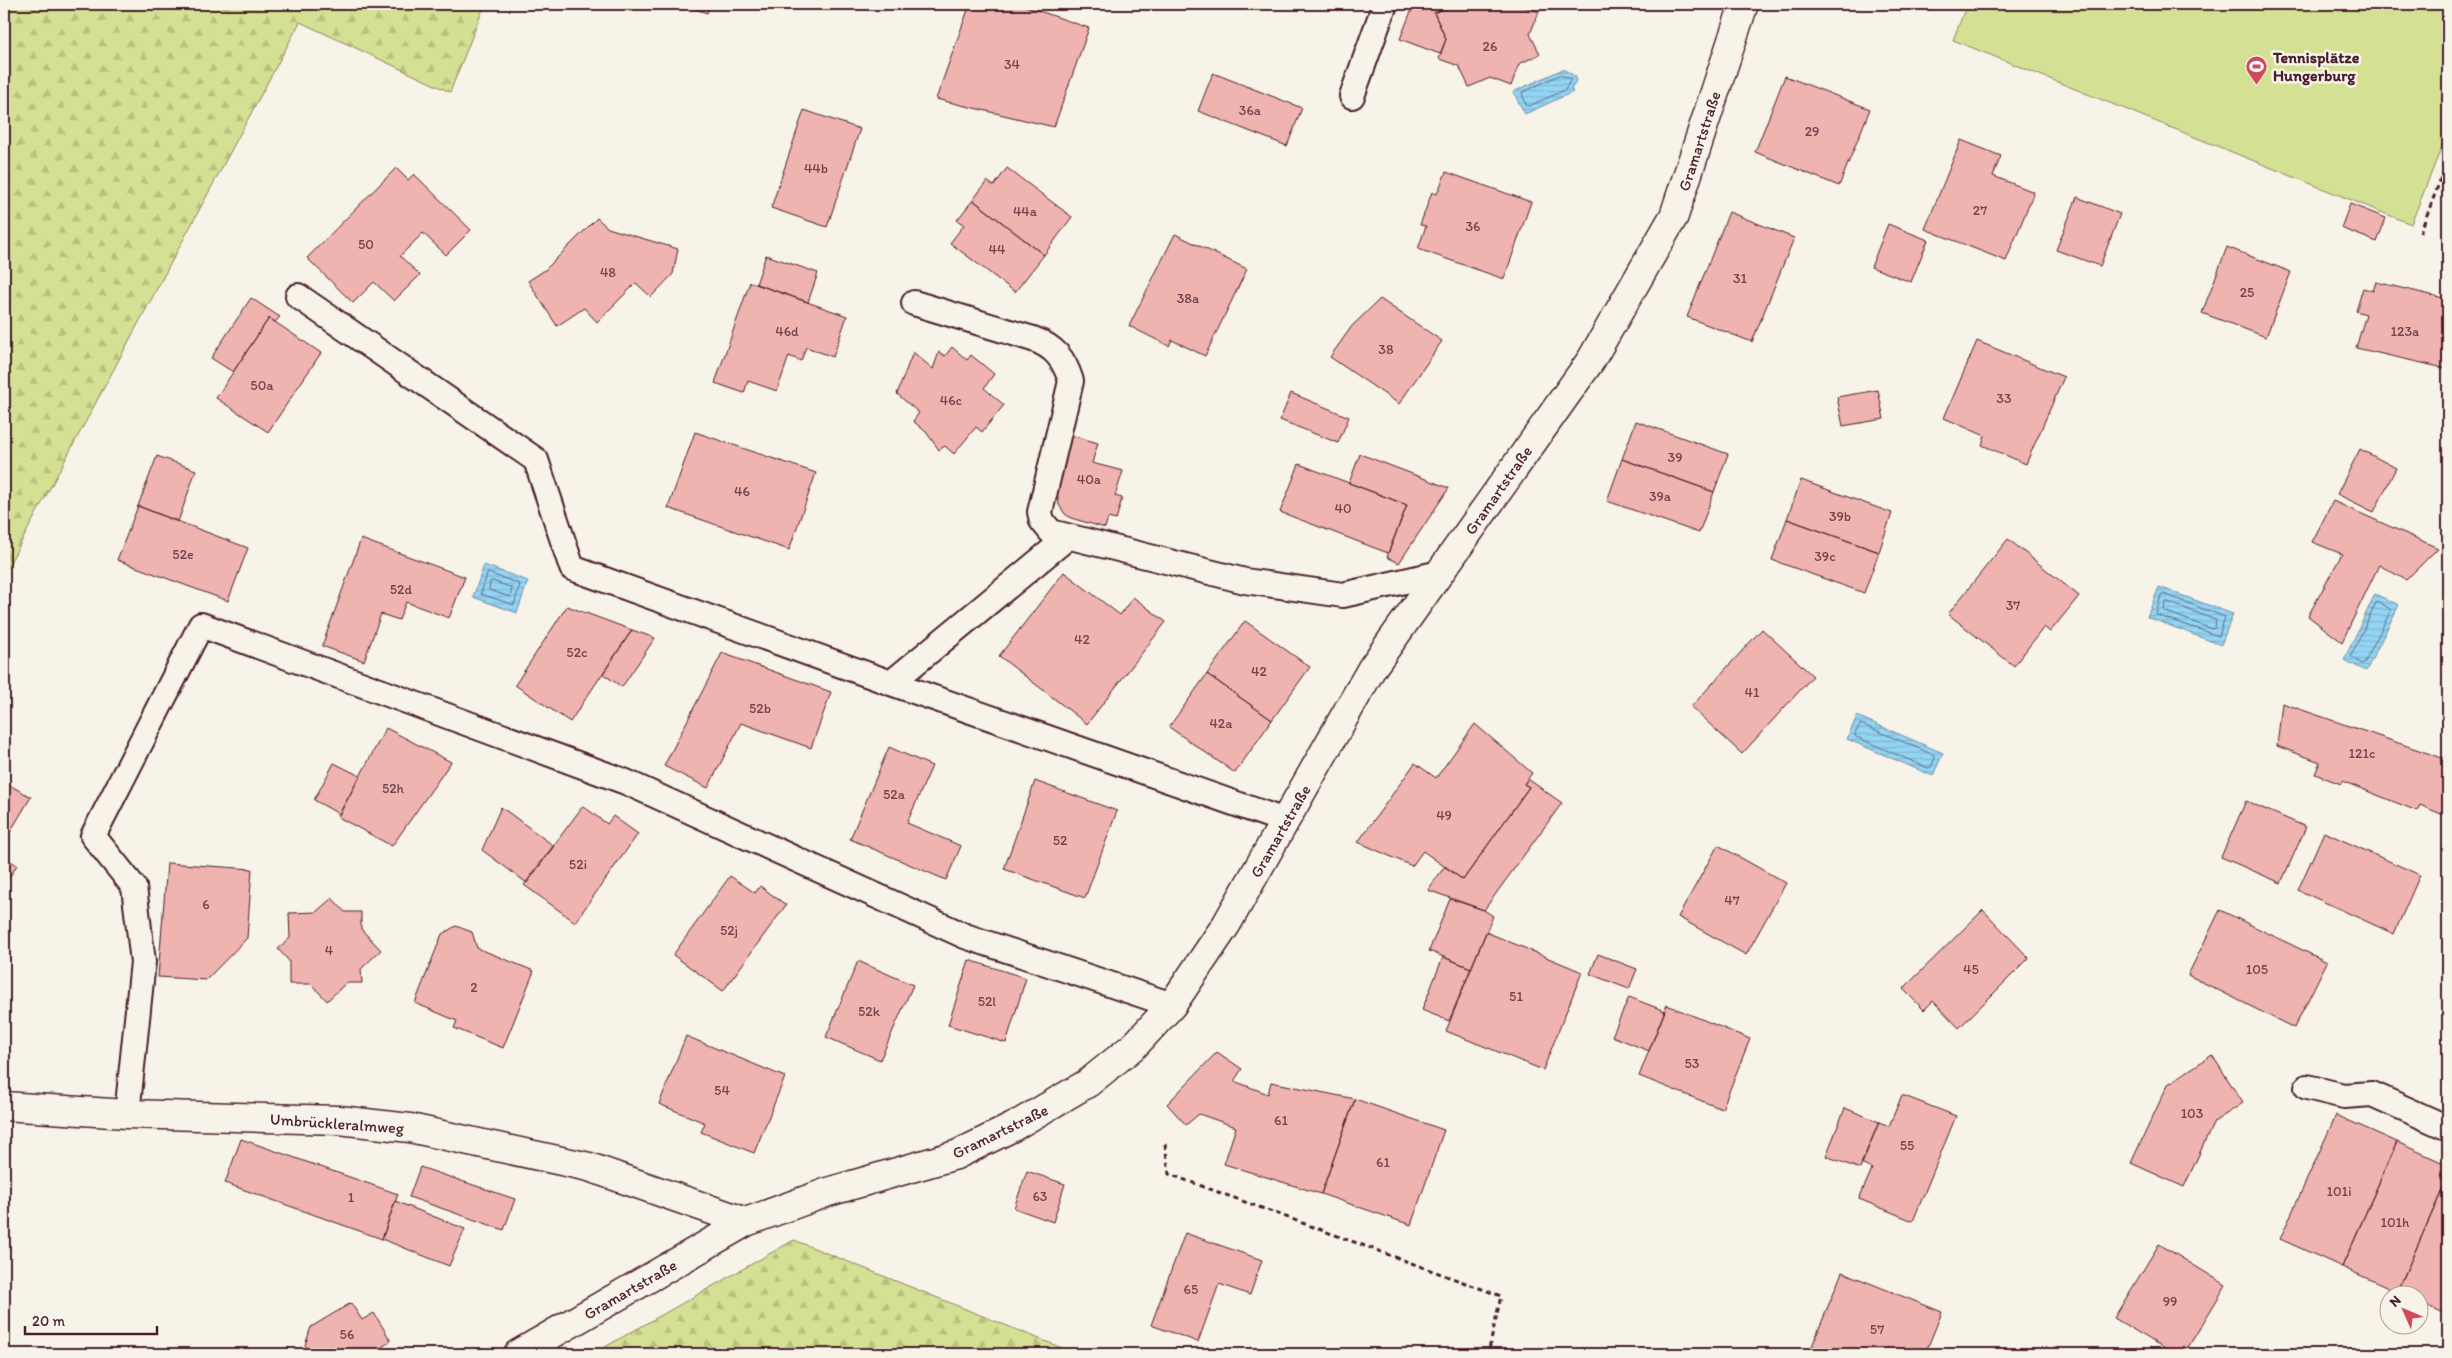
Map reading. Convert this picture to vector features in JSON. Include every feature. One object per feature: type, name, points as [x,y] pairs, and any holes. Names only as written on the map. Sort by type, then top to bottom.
[{"type":"street","name":"Gramartstraße","points":[[518,1354],[746,1222],[828,1192],[956,1155],[1014,1127],[1088,1083],[1135,1045],[1172,1005],[1226,925],[1372,668],[1591,360],[1674,216],[1744,4]]},
{"type":"street","name":"Umbrückleralmweg","points":[[4,1106],[127,1114],[339,1120],[410,1128],[589,1167],[746,1222]]},
{"type":"lane","points":[[1352,96],[1385,4]]},
{"type":"lane","points":[[298,296],[536,460],[572,568],[890,683],[1285,821]]},
{"type":"lane","points":[[914,303],[1047,344],[1063,360],[1071,381],[1040,512],[1046,527],[1058,535],[1245,581],[1343,595],[1440,574]]},
{"type":"lane","points":[[890,683],[1068,538]]},
{"type":"lane","points":[[127,1114],[143,962],[134,887],[93,836],[201,625],[626,782],[965,936],[1172,1005]]},
{"type":"lane","points":[[2308,1087],[2344,1096],[2372,1094],[2448,1128]]},
{"type":"path","points":[[2420,233],[2448,160]]},
{"type":"path","points":[[1165,1144],[1169,1174],[1500,1296],[1488,1354]]},
{"type":"green space","points":[[4,4],[485,4],[450,92],[300,22],[4,574]]},
{"type":"green space","name":"Tennisplätze Hungerburg","points":[[1967,4],[2448,4],[2448,131],[2411,224],[1953,40]]},
{"type":"green space","points":[[794,1240],[1077,1354],[607,1354],[605,1347]]},
{"type":"water","points":[[1563,69],[1576,77],[1575,84],[1571,89],[1573,92],[1525,114],[1513,92]]},
{"type":"water","points":[[484,565],[528,581],[517,613],[473,597]]},
{"type":"water","points":[[2159,587],[2233,614],[2221,645],[2147,617]]},
{"type":"water","points":[[2375,594],[2399,605],[2366,671],[2344,660]]},
{"type":"water","points":[[1857,716],[1943,753],[1933,776],[1847,739]]},
{"type":"building","points":[[681,4],[711,4],[707,13]]},
{"type":"building","points":[[970,4],[1019,4],[1089,28],[1054,127],[936,99]]},
{"type":"building","points":[[1414,4],[1455,4],[1434,13],[1446,39],[1440,54],[1400,39]]},
{"type":"building","points":[[1455,4],[1516,4],[1539,12],[1530,34],[1540,54],[1519,64],[1511,86],[1490,78],[1469,87],[1459,66],[1439,59],[1446,39],[1434,13]]},
{"type":"building","points":[[1213,73],[1302,108],[1287,146],[1198,111]]},
{"type":"building","points":[[1785,76],[1870,109],[1839,186],[1755,152]]},
{"type":"building","points":[[804,110],[860,129],[827,227],[771,208]]},
{"type":"building","points":[[1961,140],[2001,156],[1993,176],[2034,192],[2006,261],[1925,229]]},
{"type":"building","points":[[396,168],[408,180],[414,174],[471,230],[446,255],[423,233],[400,256],[420,275],[394,301],[374,282],[353,303],[307,258]]},
{"type":"building","points":[[1007,168],[1072,217],[1044,255],[973,200],[987,181],[994,186]]},
{"type":"building","points":[[1446,172],[1531,202],[1504,279],[1418,249],[1426,226],[1420,225],[1432,192],[1437,194]]},
{"type":"building","points":[[2077,197],[2120,214],[2100,266],[2056,250]]},
{"type":"building","points":[[973,200],[1044,255],[1015,292],[950,243],[964,225],[957,220]]},
{"type":"building","points":[[2350,204],[2386,218],[2377,242],[2341,228]]},
{"type":"building","points":[[1729,212],[1794,238],[1752,342],[1687,317]]},
{"type":"building","points":[[597,218],[608,228],[678,249],[673,274],[651,297],[636,283],[597,322],[584,308],[557,326],[528,281],[545,270]]},
{"type":"building","points":[[1888,224],[1928,240],[1911,282],[1871,267]]},
{"type":"building","points":[[1175,234],[1247,269],[1205,356],[1172,340],[1169,346],[1129,326]]},
{"type":"building","points":[[2227,247],[2291,272],[2266,337],[2202,313]]},
{"type":"building","points":[[766,255],[818,273],[808,302],[756,284]]},
{"type":"building","points":[[750,282],[847,316],[833,357],[806,347],[801,361],[789,356],[777,391],[748,381],[744,393],[715,383]]},
{"type":"building","points":[[2376,282],[2448,299],[2448,369],[2356,348],[2366,314],[2356,311],[2363,288],[2373,291]]},
{"type":"building","points":[[251,298],[280,317],[275,322],[269,318],[233,372],[211,358]]},
{"type":"building","points":[[1380,299],[1442,341],[1399,404],[1330,357],[1352,326]]},
{"type":"building","points":[[269,318],[321,353],[268,432],[216,398]]},
{"type":"building","points":[[1977,341],[2064,377],[2026,464],[1982,445],[1985,436],[1944,418]]},
{"type":"building","points":[[952,347],[967,360],[971,355],[994,374],[984,388],[1004,405],[982,432],[976,427],[954,454],[945,446],[939,450],[926,432],[913,421],[919,413],[897,394],[913,352],[933,369],[939,352],[945,356]]},
{"type":"building","points":[[1878,390],[1884,419],[1843,426],[1837,397]]},
{"type":"building","points":[[1291,393],[1349,417],[1338,443],[1280,420]]},
{"type":"building","points":[[1636,421],[1728,454],[1714,492],[1622,459]]},
{"type":"building","points":[[695,432],[816,473],[789,550],[668,508]]},
{"type":"building","points":[[1071,435],[1098,443],[1092,463],[1123,471],[1115,496],[1122,498],[1116,520],[1108,518],[1105,528],[1071,518],[1065,514],[1059,505],[1056,487]]},
{"type":"building","points":[[2360,449],[2396,468],[2374,512],[2337,494]]},
{"type":"building","points":[[1360,454],[1449,488],[1399,563],[1387,557],[1407,505],[1349,483]]},
{"type":"building","points":[[157,456],[196,470],[178,522],[138,506]]},
{"type":"building","points":[[1622,459],[1714,492],[1699,533],[1607,501]]},
{"type":"building","points":[[1299,464],[1407,505],[1388,553],[1280,512]]},
{"type":"building","points":[[1801,480],[1892,513],[1879,552],[1787,519]]},
{"type":"building","points":[[2333,501],[2438,548],[2406,580],[2379,565],[2342,642],[2308,616],[2342,554],[2312,542]]},
{"type":"building","points":[[138,506],[248,548],[228,601],[117,560]]},
{"type":"building","points":[[1787,519],[1879,552],[1864,593],[1772,560]]},
{"type":"building","points":[[361,539],[465,577],[449,618],[406,602],[399,620],[381,614],[364,661],[322,646]]},
{"type":"building","points":[[2008,539],[2079,596],[2050,632],[2044,627],[2014,666],[1948,614]]},
{"type":"building","points":[[1064,572],[1120,615],[1133,597],[1166,622],[1087,724],[999,656]]},
{"type":"building","points":[[567,606],[632,630],[570,722],[515,685]]},
{"type":"building","points":[[1245,621],[1310,667],[1272,720],[1207,674]]},
{"type":"building","points":[[1762,629],[1813,676],[1742,754],[1691,707]]},
{"type":"building","points":[[632,630],[655,638],[622,687],[603,674]]},
{"type":"building","points":[[722,653],[831,692],[811,748],[741,723],[708,788],[664,766]]},
{"type":"building","points":[[1207,674],[1272,720],[1235,773],[1169,727]]},
{"type":"building","points":[[2282,703],[2448,760],[2442,785],[2448,788],[2448,817],[2420,805],[2417,811],[2342,781],[2341,784],[2315,774],[2320,762],[2277,746]]},
{"type":"building","points":[[1475,724],[1532,773],[1524,784],[1529,787],[1463,880],[1423,851],[1412,866],[1358,842],[1415,763],[1436,778]]},
{"type":"building","points":[[386,728],[451,762],[392,846],[338,817]]},
{"type":"building","points":[[889,747],[932,766],[907,823],[961,846],[946,880],[850,839]]},
{"type":"building","points":[[334,763],[360,776],[339,814],[314,800]]},
{"type":"building","points":[[1528,779],[1562,803],[1484,910],[1428,890],[1445,866],[1463,880],[1529,787],[1524,784]]},
{"type":"building","points":[[1035,781],[1117,811],[1085,898],[1004,869]]},
{"type":"building","points":[[4,782],[31,797],[4,842]]},
{"type":"building","points":[[2246,801],[2306,827],[2281,883],[2221,857]]},
{"type":"building","points":[[583,806],[607,824],[613,816],[638,834],[575,922],[524,885]]},
{"type":"building","points":[[501,807],[554,846],[527,883],[482,850]]},
{"type":"building","points":[[2324,832],[2420,875],[2394,934],[2298,890]]},
{"type":"building","points":[[1718,845],[1786,883],[1746,955],[1678,917]]},
{"type":"building","points":[[4,857],[17,865],[4,886]]},
{"type":"building","points":[[167,863],[252,869],[247,938],[206,980],[158,977]]},
{"type":"building","points":[[730,876],[755,893],[760,886],[786,905],[723,991],[673,955]]},
{"type":"building","points":[[332,898],[345,912],[361,912],[361,929],[381,950],[361,969],[362,983],[346,983],[327,1001],[311,984],[289,984],[289,961],[278,949],[290,938],[289,913],[316,912]]},
{"type":"building","points":[[1450,899],[1484,910],[1493,916],[1471,968],[1429,951]]},
{"type":"building","points":[[1983,910],[2029,958],[1959,1028],[1933,1001],[1924,1010],[1903,989]]},
{"type":"building","points":[[2220,910],[2327,962],[2294,1028],[2188,975]]},
{"type":"building","points":[[456,926],[472,932],[477,948],[534,971],[503,1048],[454,1028],[457,1021],[415,1003],[442,934]]},
{"type":"building","points":[[1486,932],[1582,972],[1543,1070],[1446,1031]]},
{"type":"building","points":[[1598,954],[1637,969],[1629,989],[1590,974]]},
{"type":"building","points":[[1443,957],[1471,968],[1449,1021],[1422,1010]]},
{"type":"building","points":[[969,960],[1026,978],[1006,1043],[948,1025]]},
{"type":"building","points":[[858,961],[913,985],[880,1060],[826,1037]]},
{"type":"building","points":[[1629,997],[1665,1011],[1649,1051],[1612,1036]]},
{"type":"building","points":[[1667,1005],[1750,1039],[1722,1109],[1639,1076]]},
{"type":"building","points":[[686,1036],[785,1077],[754,1153],[701,1132],[705,1123],[659,1104]]},
{"type":"building","points":[[1217,1052],[1242,1069],[1234,1081],[1268,1094],[1271,1082],[1355,1099],[1321,1194],[1224,1164],[1236,1127],[1199,1114],[1186,1125],[1167,1104]]},
{"type":"building","points":[[2212,1055],[2243,1103],[2214,1122],[2184,1187],[2131,1163],[2168,1084]]},
{"type":"building","points":[[1902,1095],[1956,1116],[1913,1221],[1859,1199],[1872,1169],[1861,1164],[1879,1122],[1889,1126]]},
{"type":"building","points":[[1355,1099],[1444,1130],[1411,1225],[1321,1194]]},
{"type":"building","points":[[1845,1108],[1879,1122],[1860,1169],[1826,1156]]},
{"type":"building","points":[[2336,1115],[2397,1142],[2342,1267],[2280,1239]]},
{"type":"building","points":[[241,1139],[398,1194],[382,1239],[225,1183]]},
{"type":"building","points":[[2397,1142],[2448,1165],[2448,1177],[2400,1286],[2384,1286],[2342,1267]]},
{"type":"building","points":[[420,1167],[515,1199],[504,1230],[409,1197]]},
{"type":"building","points":[[1027,1171],[1065,1184],[1053,1222],[1014,1208]]},
{"type":"building","points":[[2448,1177],[2448,1315],[2430,1307],[2430,1286],[2400,1286]]},
{"type":"building","points":[[395,1201],[465,1229],[449,1266],[382,1239]]},
{"type":"building","points":[[1185,1233],[1262,1260],[1250,1295],[1219,1284],[1198,1342],[1151,1325]]},
{"type":"building","points":[[2159,1244],[2226,1285],[2184,1354],[2174,1354],[2114,1318]]},
{"type":"building","points":[[1842,1272],[1942,1312],[1925,1354],[1833,1354],[1812,1346]]},
{"type":"building","points":[[351,1303],[362,1320],[374,1313],[391,1341],[379,1349],[382,1354],[305,1354],[309,1352],[305,1345],[311,1327]]},
{"type":"place","name":"Tennisplätze Hungerburg","points":[[2257,85]]}]
